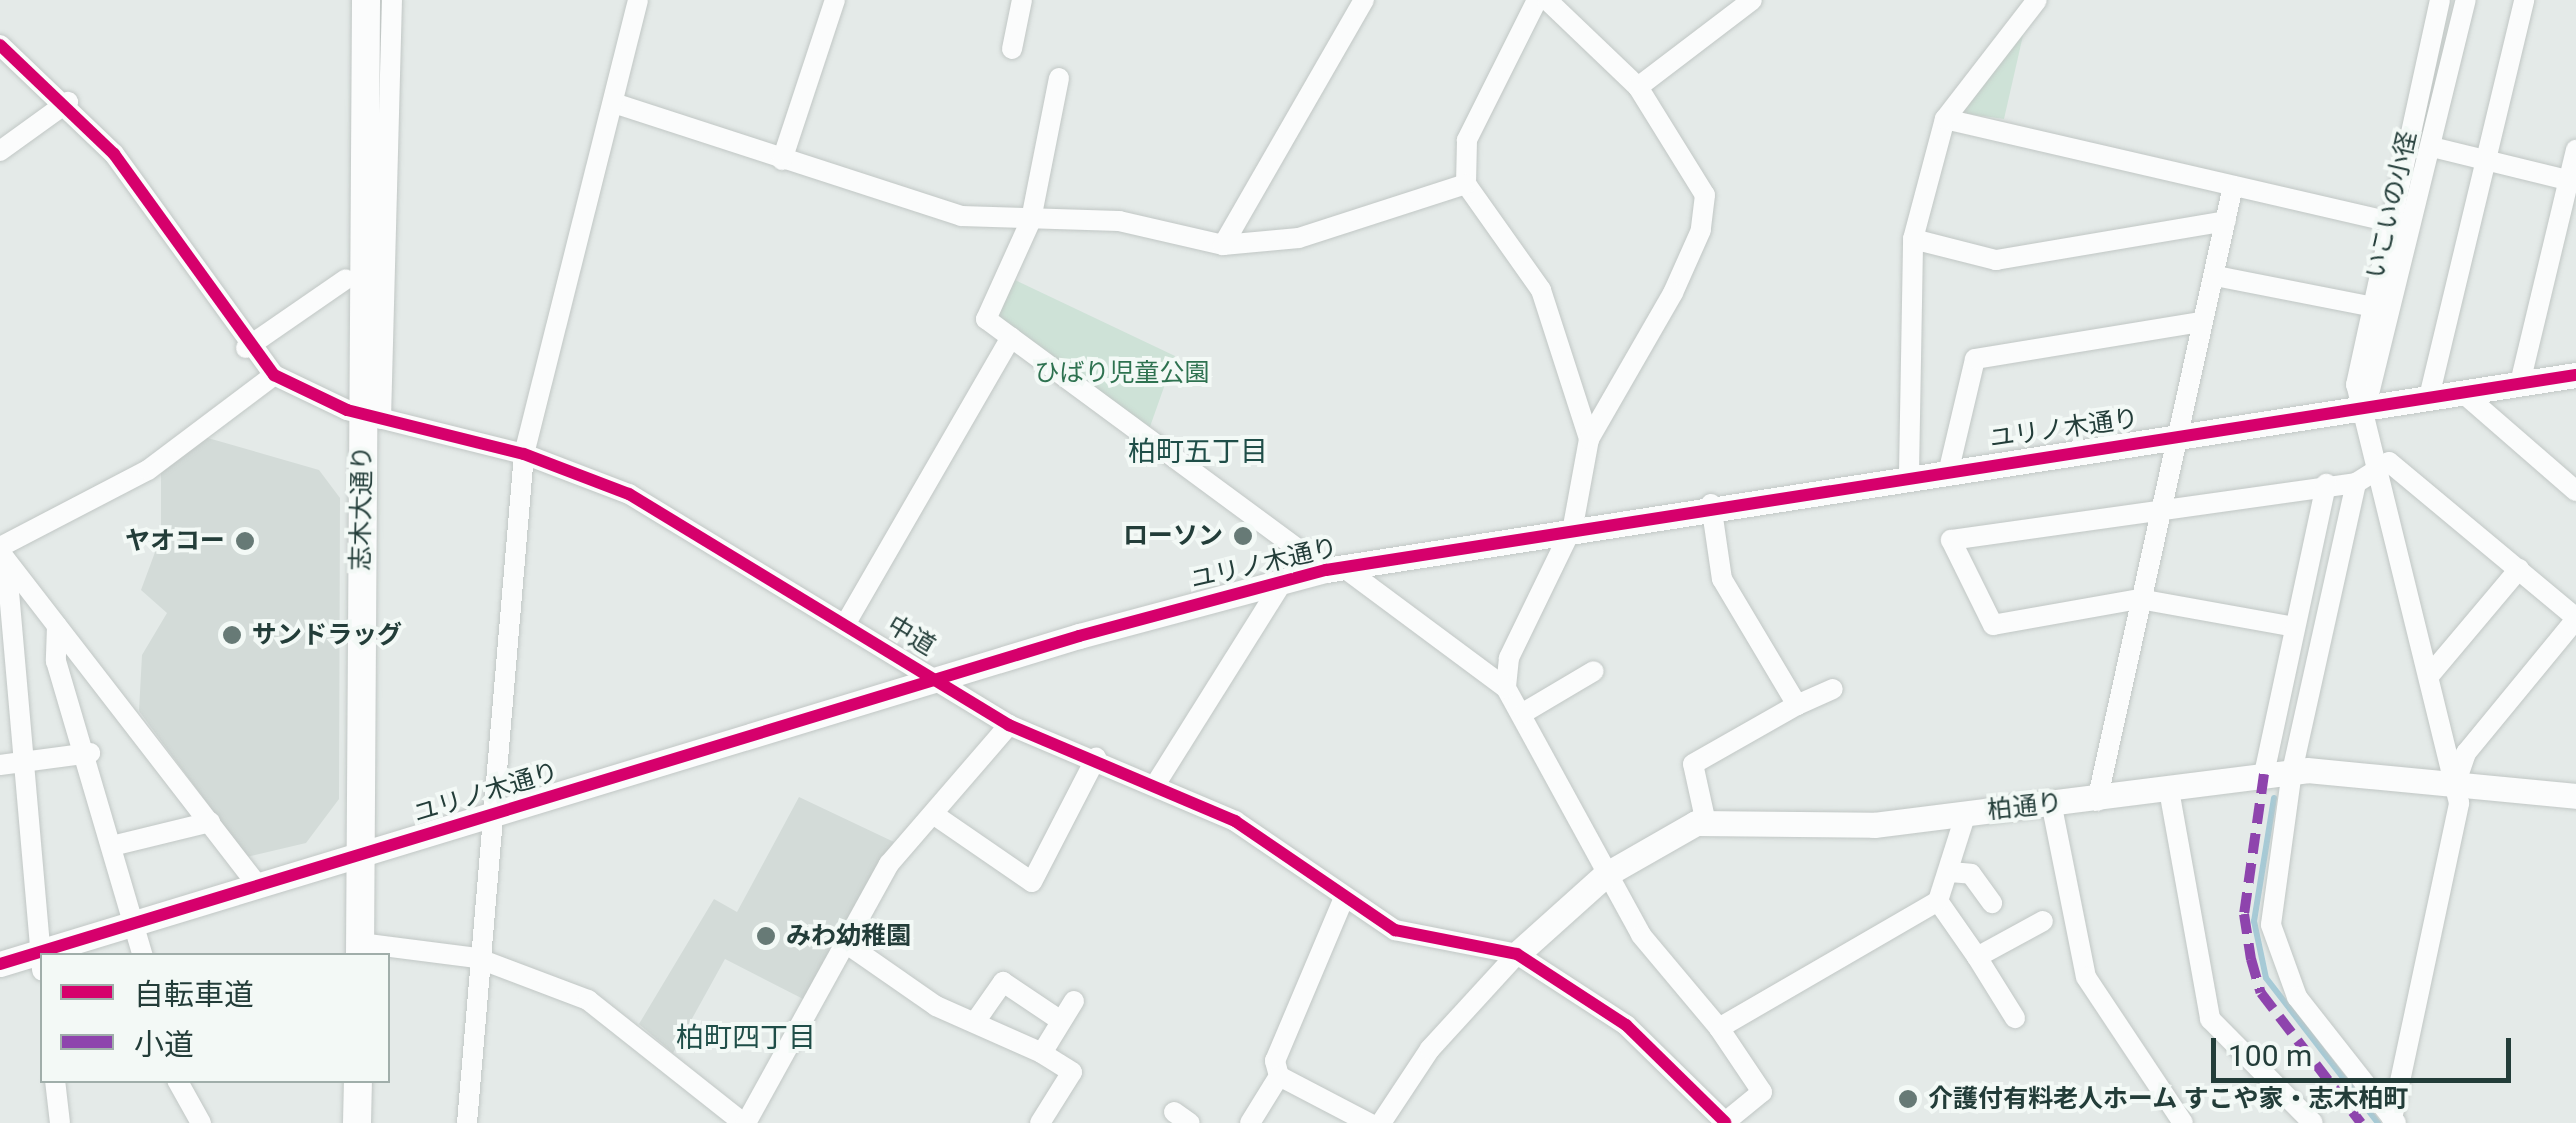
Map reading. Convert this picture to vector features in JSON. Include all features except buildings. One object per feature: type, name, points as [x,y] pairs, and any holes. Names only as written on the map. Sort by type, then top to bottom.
[{"type":"main road","name":"志木大通り","points":[[360,949],[372,417],[366,0]]},
{"type":"main road","points":[[357,1123],[358,1083]]},
{"type":"street","points":[[372,417],[392,0]]},
{"type":"street","points":[[467,1123],[476,958],[493,814],[524,454],[616,104],[638,0]]},
{"type":"street","points":[[782,160],[835,0]]},
{"type":"street","points":[[1012,49],[1022,0]]},
{"type":"street","points":[[1223,245],[1364,0]]},
{"type":"street","points":[[1638,87],[1752,0]]},
{"type":"street","points":[[1910,474],[1913,239],[1944,119],[2037,0]]},
{"type":"street","name":"いこいの小径","points":[[2440,0],[2386,221],[2356,385],[2455,784]]},
{"type":"street","points":[[2365,410],[2466,0]]},
{"type":"street","points":[[2429,397],[2524,0]]},
{"type":"street","points":[[1506,688],[1509,658],[1573,526],[1589,438],[1664,310],[1705,211],[1702,186],[1638,87],[1536,1],[1467,140],[1466,184],[1541,290],[1589,438]]},
{"type":"street","name":"中道","points":[[0,45],[68,102],[246,348],[274,374],[372,417],[524,454],[628,494],[939,679],[1009,726],[1157,782],[1235,821],[1342,900],[1395,930],[1517,954]]},
{"type":"street","points":[[1059,78],[1031,220],[986,319],[1506,688],[1523,713],[1640,935],[1718,1028],[1762,1092],[1724,1123],[1626,1025],[1517,954],[1430,1049],[1381,1123]]},
{"type":"street","points":[[0,152],[68,102]]},
{"type":"street","points":[[616,104],[961,216],[1119,221],[1223,245],[1299,238],[1466,184]]},
{"type":"street","points":[[1944,119],[2386,221]]},
{"type":"street","points":[[2432,147],[2572,181]]},
{"type":"street","points":[[2520,383],[2572,181],[2576,150]]},
{"type":"street","points":[[2097,801],[2233,186]]},
{"type":"street","points":[[1913,239],[1996,260],[2226,221]]},
{"type":"street","points":[[2216,276],[2368,306]]},
{"type":"street","points":[[246,348],[346,279]]},
{"type":"street","points":[[1948,469],[1975,359],[2202,322]]},
{"type":"street","points":[[846,623],[1011,336]]},
{"type":"street","points":[[2,556],[148,470],[274,374]]},
{"type":"street","name":"ユリノ木通り","points":[[61,953],[135,923],[939,679],[1335,569],[1712,504],[2365,410],[2576,375]]},
{"type":"street","points":[[2462,392],[2576,490]]},
{"type":"street","points":[[2377,461],[2389,462],[2576,618],[2466,753],[2455,784],[2394,1121],[2297,997],[2275,952],[2274,878],[2292,771],[2356,484],[2377,461]]},
{"type":"street","points":[[2296,627],[2139,600],[1993,625],[1951,540],[2326,484],[2356,484]]},
{"type":"street","points":[[2264,774],[2326,484]]},
{"type":"street","points":[[1712,504],[1722,579],[1797,706]]},
{"type":"street","points":[[2,556],[258,886]]},
{"type":"street","points":[[2,556],[11,764],[40,954]]},
{"type":"street","points":[[2429,676],[2520,569]]},
{"type":"street","points":[[1157,782],[1283,581]]},
{"type":"street","points":[[57,626],[56,661],[90,753],[143,953]]},
{"type":"street","points":[[1523,713],[1594,672]]},
{"type":"street","points":[[1706,823],[1693,764],[1833,688]]},
{"type":"street","points":[[360,949],[476,958],[615,1016],[744,1123],[888,864],[936,816],[1009,726]]},
{"type":"street","points":[[11,764],[90,753]]},
{"type":"street","points":[[936,816],[1032,882],[1096,758]]},
{"type":"street","name":"柏通り","points":[[1517,954],[1605,875],[1676,830],[1706,823],[1853,826],[2051,802],[2097,801],[2292,771],[2576,796]]},
{"type":"street","points":[[2168,790],[2210,1019],[2313,1123]]},
{"type":"street","points":[[2051,802],[2086,977],[2183,1123]]},
{"type":"street","points":[[1718,1028],[1938,900],[1966,813]]},
{"type":"street","points":[[116,844],[210,822]]},
{"type":"street","points":[[1950,872],[1971,874],[1992,903]]},
{"type":"street","points":[[1250,1123],[1278,1076],[1276,1061],[1342,900]]},
{"type":"street","points":[[1938,900],[2015,1018]]},
{"type":"street","points":[[1978,958],[2043,921]]},
{"type":"street","points":[[844,942],[974,1022],[1042,1053],[1072,1072],[1040,1123]]},
{"type":"street","name":"ユリノ木通り","points":[[0,964],[40,961]]},
{"type":"street","points":[[974,1022],[1003,982],[1061,1022]]},
{"type":"street","points":[[1042,1053],[1074,1001]]},
{"type":"street","points":[[1278,1076],[1369,1123]]},
{"type":"street","points":[[55,1083],[60,1123]]},
{"type":"street","points":[[179,1083],[200,1123]]},
{"type":"shaded area","points":[[201,436],[319,470],[340,498],[339,799],[306,843],[247,857],[139,711],[142,655],[167,613],[141,590],[161,536],[161,465]]},
{"type":"shaded area","name":"みわ幼稚園","points":[[799,797],[894,842],[809,1002],[725,959],[673,1053],[639,1024],[714,899],[737,912]]},
{"type":"green space","points":[[2024,31],[2004,119],[1962,113],[1977,82]]},
{"type":"green space","name":"ひばり児童公園","points":[[1015,280],[1175,356],[1146,438],[997,316]]},
{"type":"waterway","points":[[2274,798],[2254,921],[2266,978],[2378,1123]]},
{"type":"marked path","points":[[2264,774],[2244,914],[2251,959],[2261,993],[2361,1123]]},
{"type":"cycle path","points":[[0,45],[114,154],[274,375],[347,410],[524,454],[629,494],[1009,725],[1235,821],[1395,930],[1517,954],[1626,1025],[1725,1122]]},
{"type":"cycle path","points":[[0,964],[1079,636],[1326,570],[2576,375]]},
{"type":"place","name":"ローソン","points":[[1243,536]]},
{"type":"place","name":"ヤオコー","points":[[245,541]]},
{"type":"place","name":"サンドラッグ","points":[[232,635]]},
{"type":"place","name":"みわ幼稚園","points":[[766,936]]},
{"type":"place","name":"介護付有料老人ホーム すこや家・志木柏町","points":[[1908,1099]]},
{"type":"district","name":"柏町五丁目","points":[[1198,452]]},
{"type":"district","name":"柏町四丁目","points":[[746,1038]]}]
